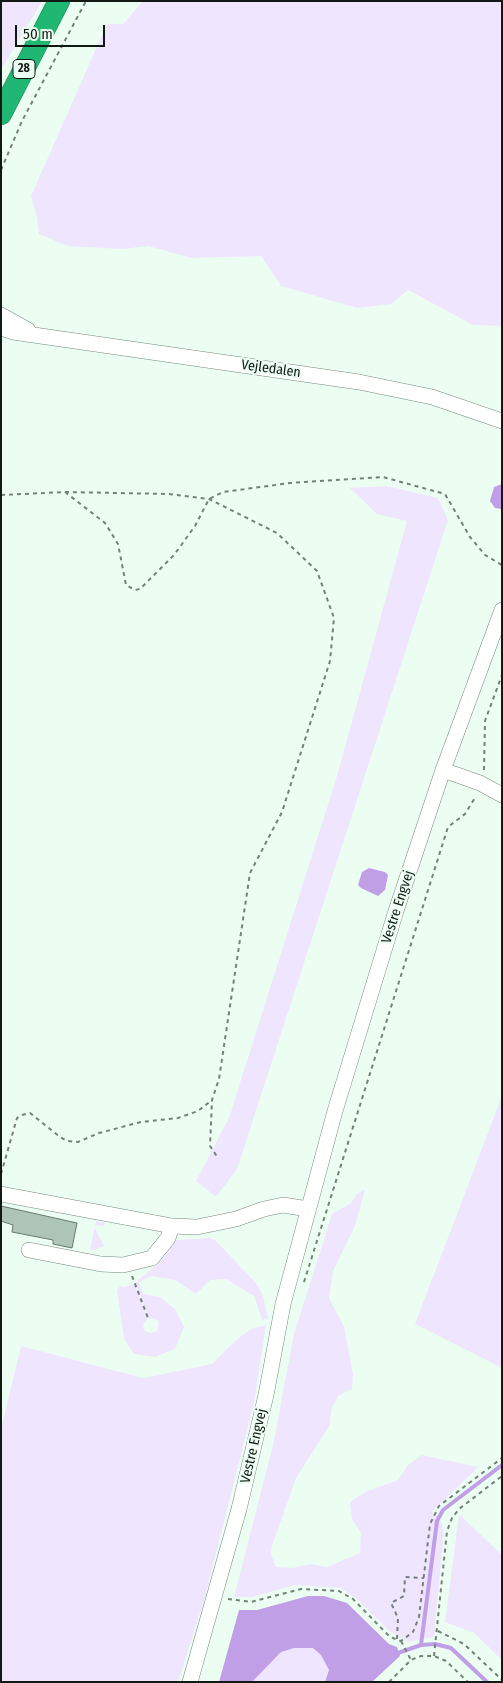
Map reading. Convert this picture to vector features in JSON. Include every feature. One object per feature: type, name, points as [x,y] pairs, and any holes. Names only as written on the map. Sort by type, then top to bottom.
[{"type":"highway","name":"28","points":[[1,114],[59,1]]},
{"type":"highway","name":"28","points":[[1,92],[47,24]]},
{"type":"street","name":"Vejledalen","points":[[1,315],[36,334]]},
{"type":"street","name":"Vejledalen","points":[[1,328],[13,332],[359,382],[432,397],[502,421]]},
{"type":"street","name":"Vestre Engvej","points":[[190,1682],[239,1509],[266,1395],[283,1304],[335,1111],[396,911],[443,770],[502,610]]},
{"type":"street","points":[[443,770],[480,783],[502,794]]},
{"type":"street","points":[[1,1194],[172,1226],[197,1227],[236,1219],[264,1209],[283,1205],[308,1209]]},
{"type":"street","points":[[29,1250],[101,1264],[123,1265],[152,1258],[168,1238],[172,1226]]},
{"type":"path","points":[[1,170],[22,121],[86,1]]},
{"type":"path","points":[[65,492],[105,523],[118,544],[126,585],[135,590],[140,590],[174,555],[195,526],[209,499],[223,492],[290,483],[383,477],[445,494],[470,537],[485,556],[502,565]]},
{"type":"path","points":[[1,495],[65,492],[169,494],[209,499],[277,533],[317,571],[334,618],[330,661],[282,812],[250,873],[219,1080],[212,1100],[210,1146],[218,1158]]},
{"type":"path","points":[[304,1282],[448,827],[465,814],[473,803],[485,768],[485,721],[502,676]]},
{"type":"path","points":[[1,1174],[17,1118],[30,1112],[60,1137],[67,1141],[78,1142],[99,1133],[141,1122],[178,1118],[198,1111],[212,1100]]},
{"type":"path","points":[[130,1271],[148,1318]]},
{"type":"path","points":[[401,1641],[413,1632],[416,1624],[424,1578],[430,1524],[439,1506],[502,1458]]},
{"type":"path","points":[[434,1656],[447,1531],[452,1518],[459,1509],[502,1476]]},
{"type":"path","points":[[397,1639],[398,1618],[391,1603],[404,1596],[405,1577],[424,1578]]},
{"type":"path","points":[[228,1599],[251,1602],[301,1589],[324,1588],[339,1591],[353,1599],[390,1637],[401,1641],[412,1660]]},
{"type":"path","points":[[438,1631],[464,1644],[502,1680]]},
{"type":"path","points":[[389,1682],[412,1660],[421,1656],[434,1656],[446,1661],[468,1682]]},
{"type":"shaded area","points":[[1,1],[42,1],[1,70]]},
{"type":"shaded area","points":[[143,1],[502,1],[502,326],[473,325],[408,290],[391,304],[357,308],[281,286],[261,256],[192,258],[148,246],[123,249],[67,246],[39,234],[37,217],[31,196],[107,24],[123,24]]},
{"type":"shaded area","points":[[502,484],[502,509],[495,508],[490,501],[494,487]]},
{"type":"shaded area","points":[[387,486],[438,498],[448,520],[237,1169],[216,1197],[196,1181],[229,1118],[337,776],[407,521],[377,514],[350,488]]},
{"type":"shaded area","points":[[369,868],[385,872],[388,875],[385,890],[378,896],[358,885],[362,872]]},
{"type":"shaded area","points":[[502,1096],[502,1368],[415,1324]]},
{"type":"shaded area","points":[[365,1189],[355,1226],[333,1271],[329,1298],[344,1327],[353,1374],[352,1389],[338,1396],[331,1410],[330,1425],[296,1478],[270,1552],[276,1567],[293,1568],[310,1564],[327,1567],[360,1553],[361,1533],[352,1519],[350,1502],[365,1492],[398,1480],[408,1465],[422,1455],[478,1467],[432,1512],[441,1521],[444,1532],[434,1637],[408,1642],[390,1632],[356,1598],[341,1588],[295,1585],[252,1597],[234,1597],[273,1445],[294,1334],[332,1214],[351,1203],[356,1195]]},
{"type":"shaded area","points":[[96,1221],[105,1223],[104,1226],[96,1225],[95,1228],[104,1246],[92,1251],[90,1250]]},
{"type":"shaded area","points":[[209,1238],[215,1240],[256,1283],[263,1296],[268,1319],[262,1320],[254,1296],[226,1279],[210,1280],[196,1294],[175,1280],[151,1276],[139,1282],[143,1294],[160,1297],[175,1309],[184,1327],[175,1349],[155,1357],[134,1354],[124,1339],[117,1290],[120,1286],[125,1287],[134,1284],[148,1318],[143,1325],[145,1331],[151,1333],[157,1331],[159,1321],[149,1318],[135,1283],[161,1261],[176,1240]]},
{"type":"shaded area","points":[[266,1325],[254,1403],[205,1597],[178,1682],[1,1682],[1,1429],[21,1346],[143,1378],[212,1364],[235,1341],[251,1329]]},
{"type":"shaded area","points":[[459,1514],[502,1555],[502,1660],[474,1633],[445,1622]]},
{"type":"shaded area","points":[[308,1596],[324,1596],[347,1603],[389,1644],[397,1647],[400,1656],[372,1682],[325,1682],[329,1670],[321,1655],[313,1648],[294,1648],[281,1652],[252,1682],[219,1682],[239,1610],[257,1610]]},
{"type":"shaded area","points":[[294,1648],[313,1648],[321,1655],[329,1670],[325,1682],[252,1682],[281,1652]]},
{"type":"building","points":[[1,1206],[77,1223],[72,1248],[53,1244],[53,1240],[12,1232],[13,1225],[1,1221]]},
{"type":"waterway","points":[[421,1645],[437,1521],[443,1510],[502,1465]]},
{"type":"waterway","points":[[395,1654],[421,1645],[435,1644],[451,1648],[487,1682]]}]
